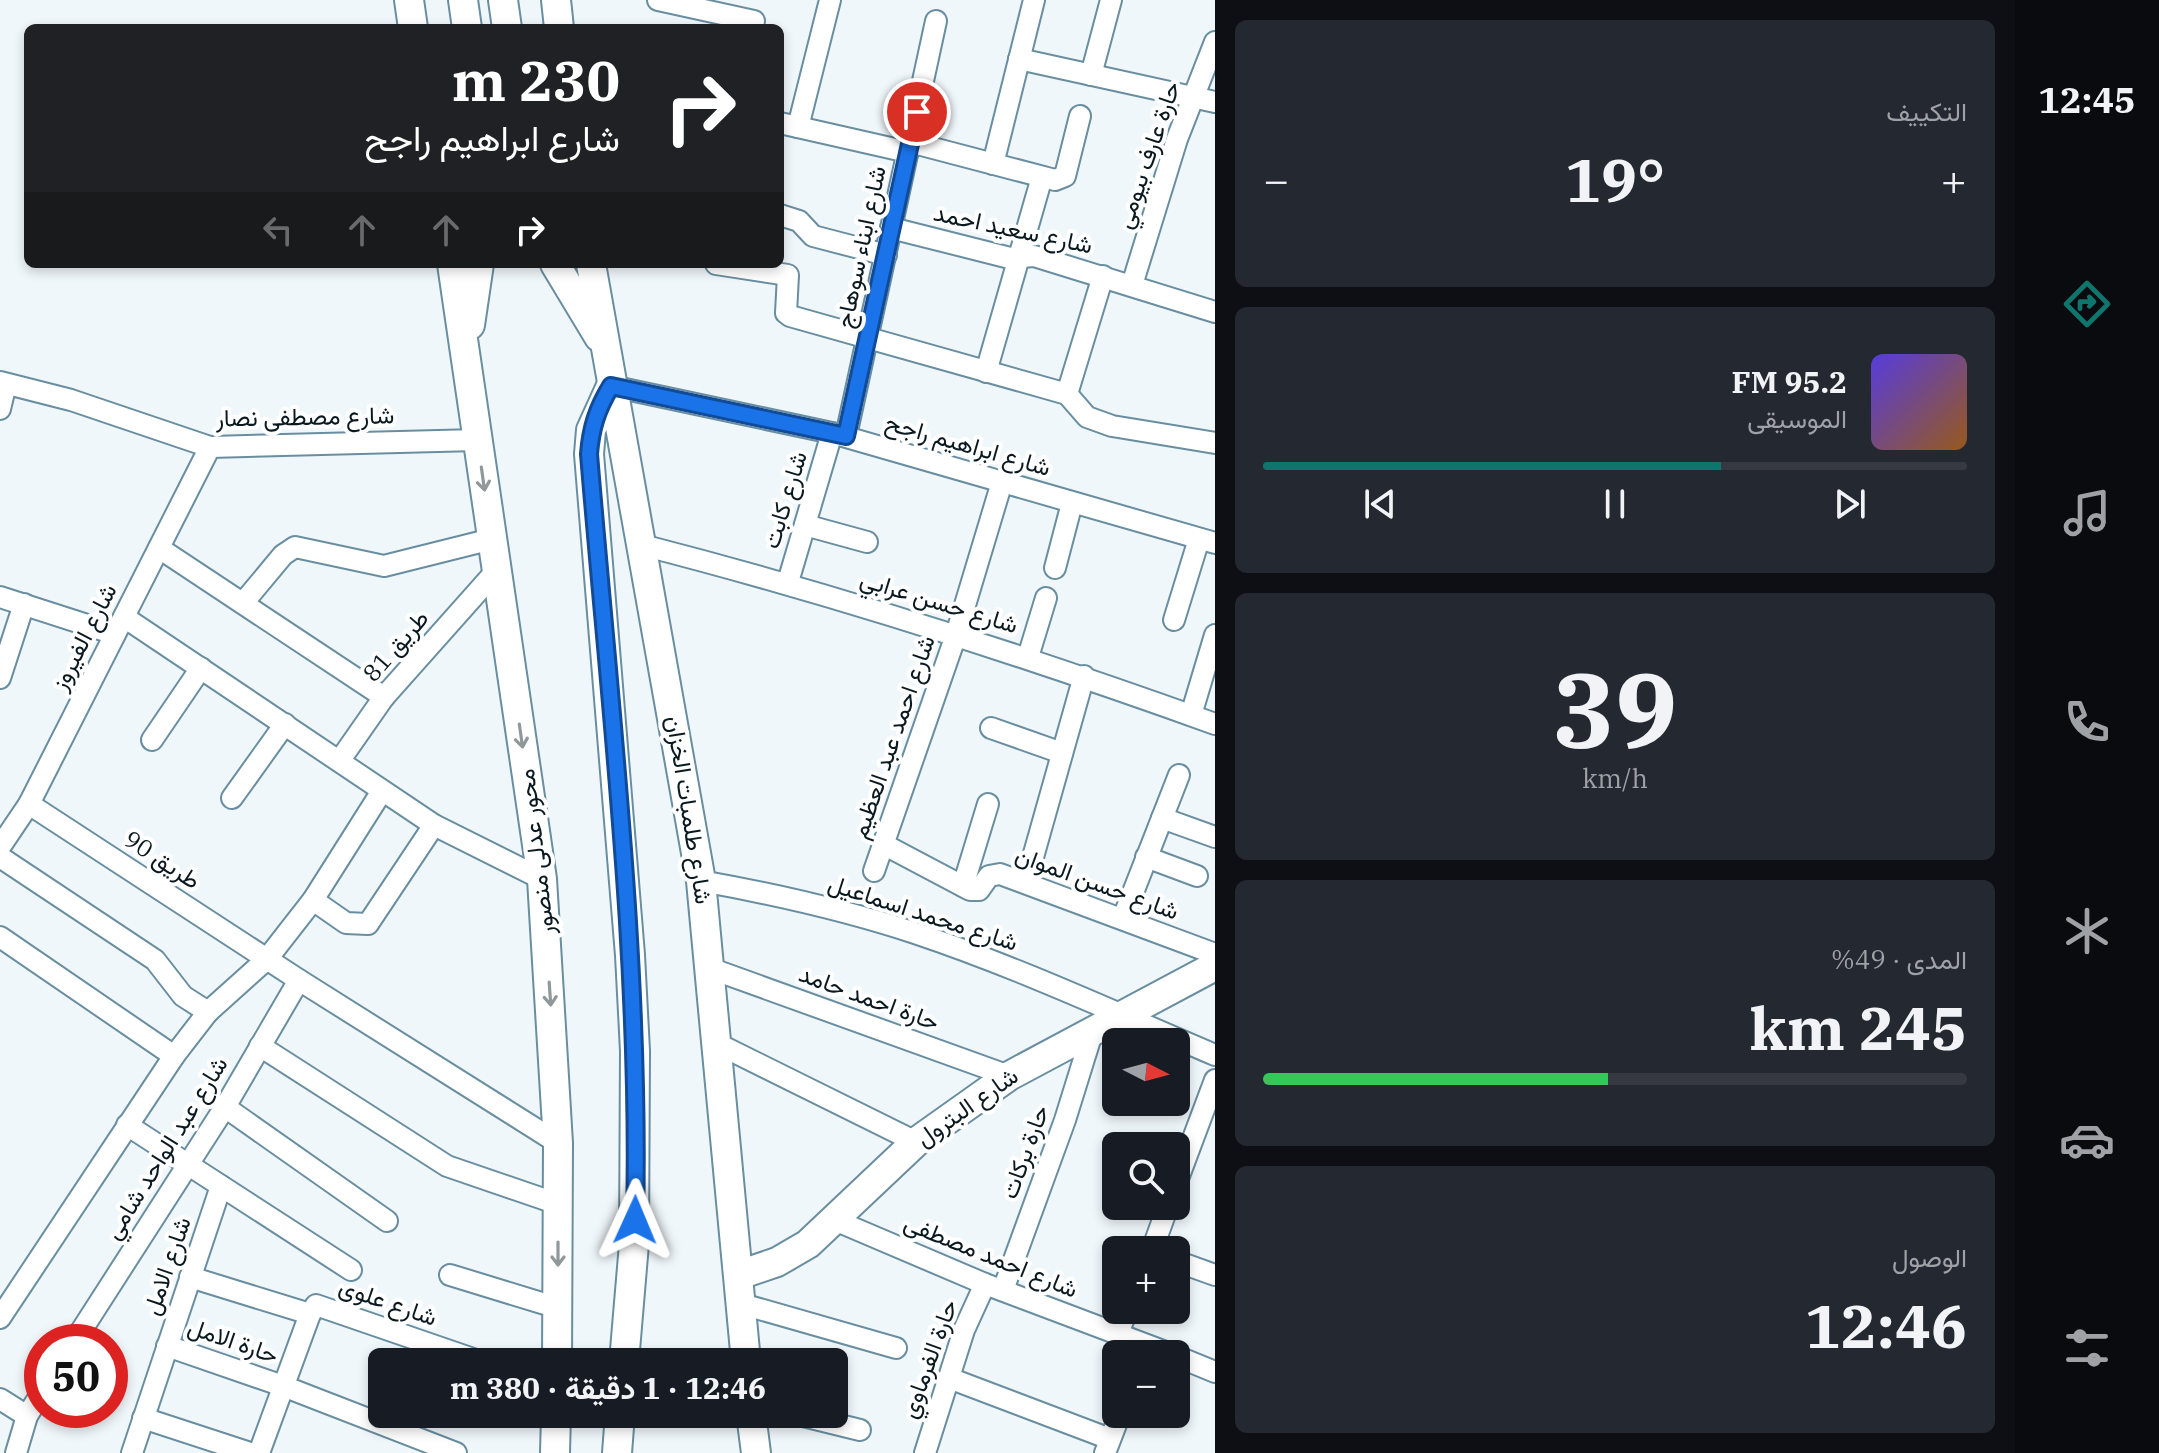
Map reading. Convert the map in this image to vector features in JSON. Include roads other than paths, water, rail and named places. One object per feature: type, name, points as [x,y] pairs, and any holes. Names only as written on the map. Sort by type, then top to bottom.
[{"type":"main road","points":[[409,0],[412,24]]},
{"type":"main road","points":[[463,0],[466,24]]},
{"type":"main road","points":[[503,0],[506,24]]},
{"type":"main road","points":[[556,0],[559,24]]},
{"type":"main road","points":[[453,268],[466,346]]},
{"type":"main road","points":[[466,346],[478,268]]},
{"type":"main road","points":[[557,268],[576,304],[604,344]]},
{"type":"main road","name":"شارع طلمبات الخزان","points":[[592,268],[701,881],[712,969],[745,1348]]},
{"type":"main road","name":"محور عدلى منصور","points":[[466,346],[542,879],[558,1143],[557,1348]]},
{"type":"main road","points":[[611,386],[595,418],[589,454],[635,1051],[634,1244],[625,1348]]},
{"type":"main road","name":"شارع البترول","points":[[739,1275],[777,1262],[808,1244],[837,1221],[916,1142],[1009,1076],[1215,966]]},
{"type":"main road","points":[[555,1453],[556,1428]]},
{"type":"main road","points":[[617,1453],[619,1428]]},
{"type":"main road","points":[[753,1428],[756,1453]]},
{"type":"street","points":[[658,0],[754,21]]},
{"type":"street","points":[[830,0],[789,125],[993,164],[1055,180],[1065,176],[1080,116]]},
{"type":"street","points":[[993,164],[1034,0]]},
{"type":"street","points":[[1091,75],[1111,0]]},
{"type":"street","name":"شارع ابناء سوهاج","points":[[839,435],[867,340],[936,21]]},
{"type":"street","name":"حارة عارف بيومي","points":[[1132,285],[1177,139],[1215,42]]},
{"type":"street","points":[[1019,59],[1215,102]]},
{"type":"street","points":[[986,372],[1042,177]]},
{"type":"street","points":[[784,216],[799,221],[813,236],[886,255]]},
{"type":"street","name":"شارع سعيد احمد","points":[[891,228],[1010,258],[1034,256],[1215,312]]},
{"type":"street","points":[[742,268],[788,275],[787,315],[1067,394],[1087,417],[1112,426],[1215,443]]},
{"type":"street","points":[[1067,394],[1103,276]]},
{"type":"street","points":[[0,409],[3,383]]},
{"type":"street","name":"شارع مصطفى نصار","points":[[3,383],[71,400],[210,447],[477,440]]},
{"type":"street","name":"شارع ابراهيم راجح","points":[[611,386],[839,435],[1207,541]]},
{"type":"street","name":"شارع كابت","points":[[788,582],[805,525],[839,435]]},
{"type":"street","name":"شارع الفيروز","points":[[0,847],[29,804],[210,447]]},
{"type":"street","name":"شارع احمد عبد العظيم","points":[[874,871],[956,635],[1002,482]]},
{"type":"street","points":[[1055,568],[1072,503]]},
{"type":"street","points":[[805,525],[867,542]]},
{"type":"street","points":[[243,603],[283,555],[295,547],[384,566],[492,539]]},
{"type":"street","points":[[1174,620],[1207,541]]},
{"type":"street","name":"شارع حسن عرابي","points":[[642,545],[788,582],[1028,657],[1215,724]]},
{"type":"street","points":[[159,548],[384,697]]},
{"type":"street","name":"طريق 81","points":[[340,760],[384,697],[497,570]]},
{"type":"street","points":[[0,597],[119,626],[201,668],[434,825],[542,879]]},
{"type":"street","points":[[1028,657],[1046,598]]},
{"type":"street","points":[[0,678],[24,604]]},
{"type":"street","points":[[1191,715],[1215,635]]},
{"type":"street","points":[[152,740],[201,668]]},
{"type":"street","points":[[1026,882],[1084,676]]},
{"type":"street","points":[[232,798],[285,724]]},
{"type":"street","points":[[991,728],[1062,753]]},
{"type":"street","points":[[1123,918],[1179,775]]},
{"type":"street","points":[[0,1318],[174,1056],[208,1012],[267,959],[313,900],[382,791]]},
{"type":"street","name":"طريق 90","points":[[29,804],[299,980],[558,1143]]},
{"type":"street","points":[[883,844],[963,886],[988,804]]},
{"type":"street","points":[[1162,818],[1215,837]]},
{"type":"street","points":[[313,900],[346,923],[368,924],[434,825]]},
{"type":"street","points":[[0,857],[155,960],[183,996],[208,1012]]},
{"type":"street","points":[[1146,857],[1197,876]]},
{"type":"street","name":"شارع حسن الموان","points":[[963,886],[979,890],[984,880],[994,874],[1026,882],[1215,954]]},
{"type":"street","name":"شارع محمد اسماعيل","points":[[701,881],[845,912],[915,933],[1215,1055]]},
{"type":"street","points":[[0,937],[174,1056]]},
{"type":"street","name":"حارة احمد حامد","points":[[712,969],[1009,1076]]},
{"type":"street","name":"شارع عبد الواحد شامي","points":[[86,1324],[225,1107],[299,980]]},
{"type":"street","name":"حارة بركات","points":[[994,1287],[1065,1120],[1093,1030]]},
{"type":"street","points":[[718,1044],[916,1142]]},
{"type":"street","points":[[260,1046],[447,1166],[558,1204]]},
{"type":"street","points":[[1190,1147],[1215,1080]]},
{"type":"street","points":[[225,1107],[387,1221]]},
{"type":"street","points":[[127,1125],[351,1270]]},
{"type":"street","name":"شارع الامل","points":[[132,1453],[221,1186]]},
{"type":"street","name":"شارع احمد مصطفى","points":[[837,1221],[1129,1340]]},
{"type":"street","points":[[1190,1266],[1215,1275]]},
{"type":"street","points":[[450,1275],[558,1308]]},
{"type":"street","name":"شارع علوى","points":[[190,1277],[310,1314],[316,1305],[441,1348]]},
{"type":"street","name":"حارة الفرماوي","points":[[925,1453],[964,1330],[994,1287]]},
{"type":"street","points":[[742,1304],[896,1348]]},
{"type":"street","points":[[259,1453],[310,1314]]},
{"type":"street","points":[[1118,1334],[1122,1324]]},
{"type":"street","name":"حارة الامل","points":[[167,1346],[283,1386],[456,1453]]},
{"type":"street","name":"شارع احمد مصطفى","points":[[1190,1362],[1215,1372]]},
{"type":"street","points":[[949,1378],[1108,1446]]},
{"type":"street","points":[[0,1399],[24,1414]]},
{"type":"street","points":[[143,1418],[250,1453]]},
{"type":"street","points":[[16,1453],[24,1426]]},
{"type":"street","points":[[848,1427],[860,1430]]}]
